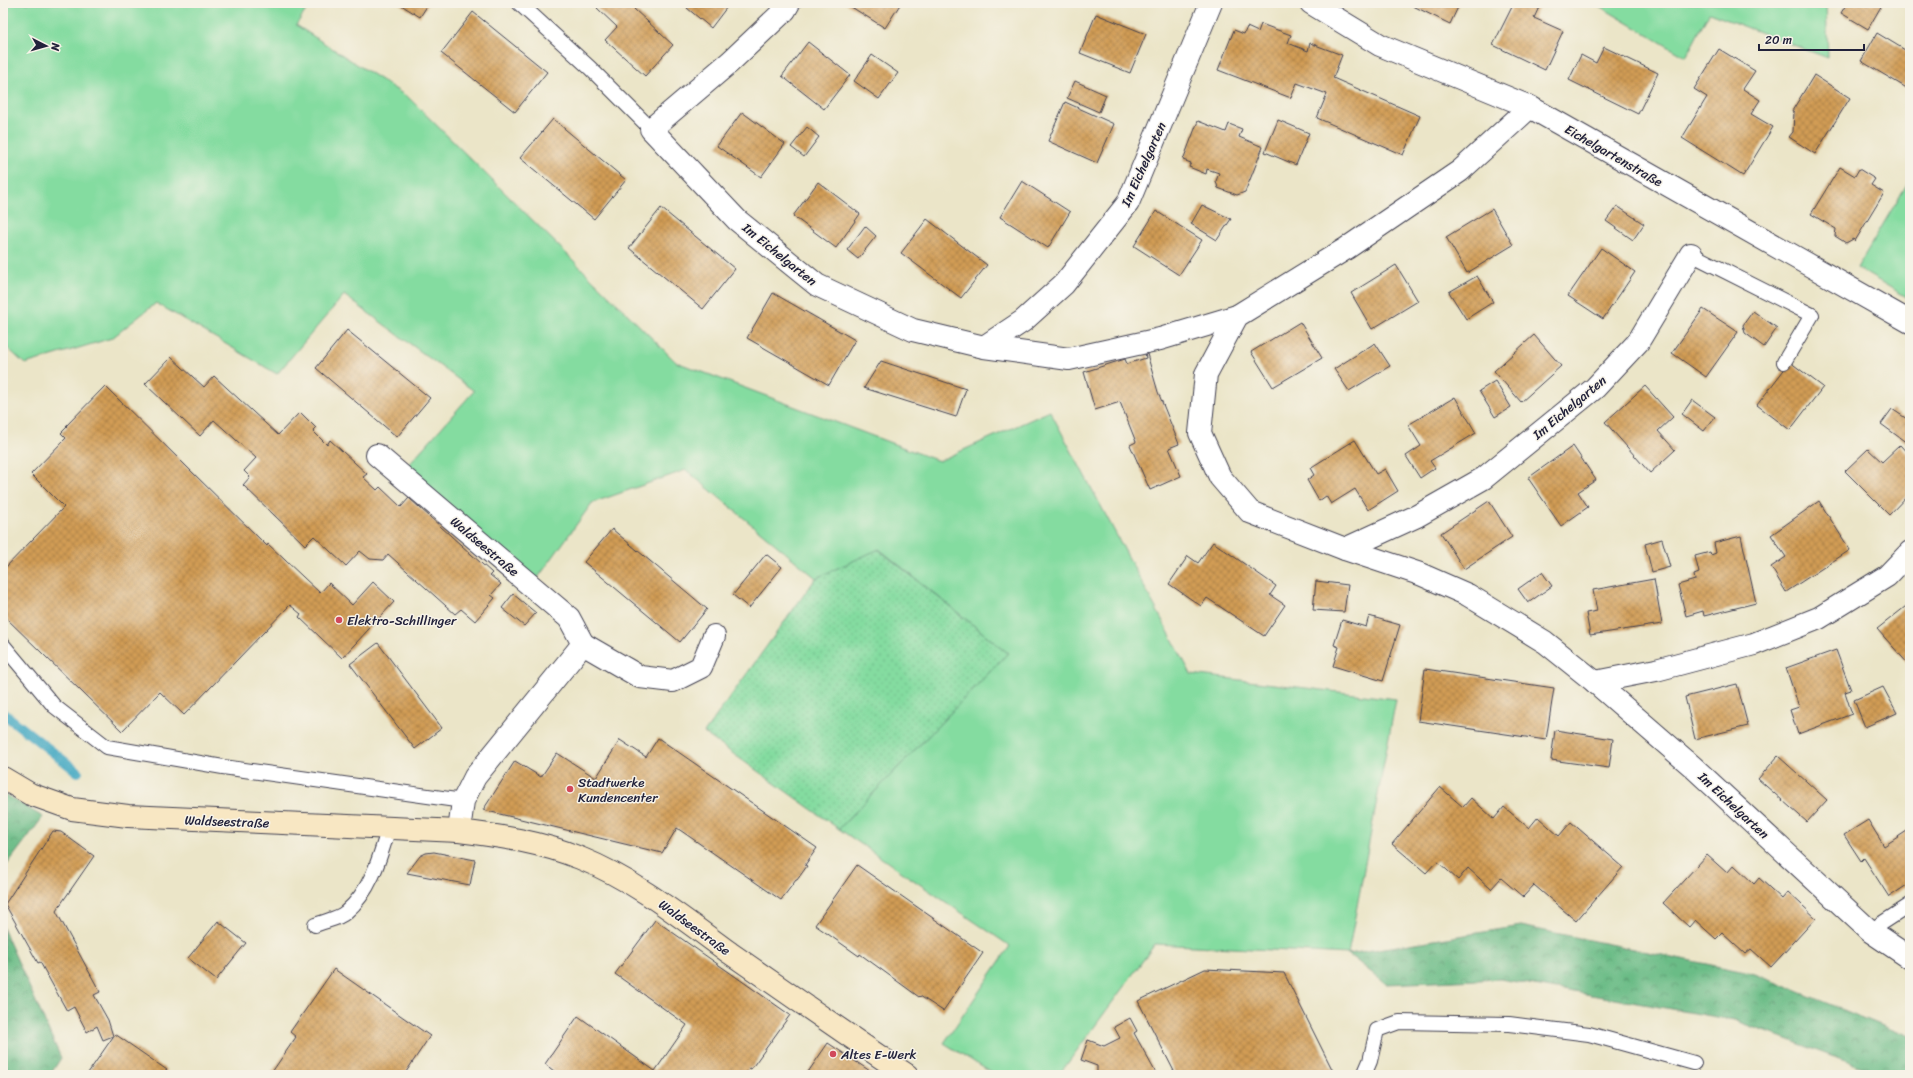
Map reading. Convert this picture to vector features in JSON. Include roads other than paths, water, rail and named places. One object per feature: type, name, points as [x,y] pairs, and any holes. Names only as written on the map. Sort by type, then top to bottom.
[{"type":"street","points":[[651,129],[730,62],[785,10],[789,3]]},
{"type":"street","name":"Im Eichelgarten","points":[[984,347],[1023,321],[1064,284],[1128,203],[1211,3]]},
{"type":"street","name":"Eichelgartenstraße","points":[[1311,3],[1380,45],[1530,107],[1910,322]]},
{"type":"street","name":"Im Eichelgarten","points":[[651,129],[737,220],[817,285],[913,330],[984,347],[1069,359],[1160,339],[1237,316],[1347,248],[1460,171],[1530,107]]},
{"type":"street","name":"Im Eichelgarten","points":[[1346,549],[1417,516],[1484,478],[1595,388],[1638,342],[1691,254]]},
{"type":"street","name":"Im Eichelgarten","points":[[1237,316],[1206,374],[1200,433],[1220,477],[1250,512],[1346,549],[1420,574],[1468,595],[1545,642],[1595,682],[1692,766],[1870,930],[1910,958]]},
{"type":"street","name":"Waldseestraße","points":[[377,455],[569,618],[583,644]]},
{"type":"street","points":[[1595,682],[1656,670],[1754,644],[1819,618],[1887,576],[1910,552]]},
{"type":"street","points":[[459,831],[463,801],[475,777],[583,644],[640,677],[673,681],[701,667],[714,636]]},
{"type":"street","name":"Waldseestraße","points":[[3,778],[30,794],[72,809],[121,815],[190,820],[459,831],[495,835],[537,844],[579,858],[616,874],[652,896],[818,1015],[907,1075]]},
{"type":"lane","name":"Im Eichelgarten","points":[[519,3],[590,68],[651,129]]},
{"type":"lane","name":"Im Eichelgarten","points":[[1691,254],[1812,315],[1784,362]]},
{"type":"lane","points":[[3,645],[54,706],[107,747],[223,767],[463,801]]},
{"type":"lane","points":[[314,925],[346,913],[366,890],[379,861],[389,827]]},
{"type":"lane","points":[[1870,930],[1910,905]]},
{"type":"lane","points":[[1364,1075],[1370,1061],[1378,1030],[1399,1022],[1509,1024],[1589,1034],[1694,1063]]},
{"type":"waterway","points":[[3,713],[78,772]]},
{"type":"place","name":"Elektro-Schillinger","points":[[339,620]]},
{"type":"place","name":"Stadtwerke Kundencenter","points":[[570,789]]},
{"type":"place","name":"Altes E-Werk","points":[[833,1054]]}]
